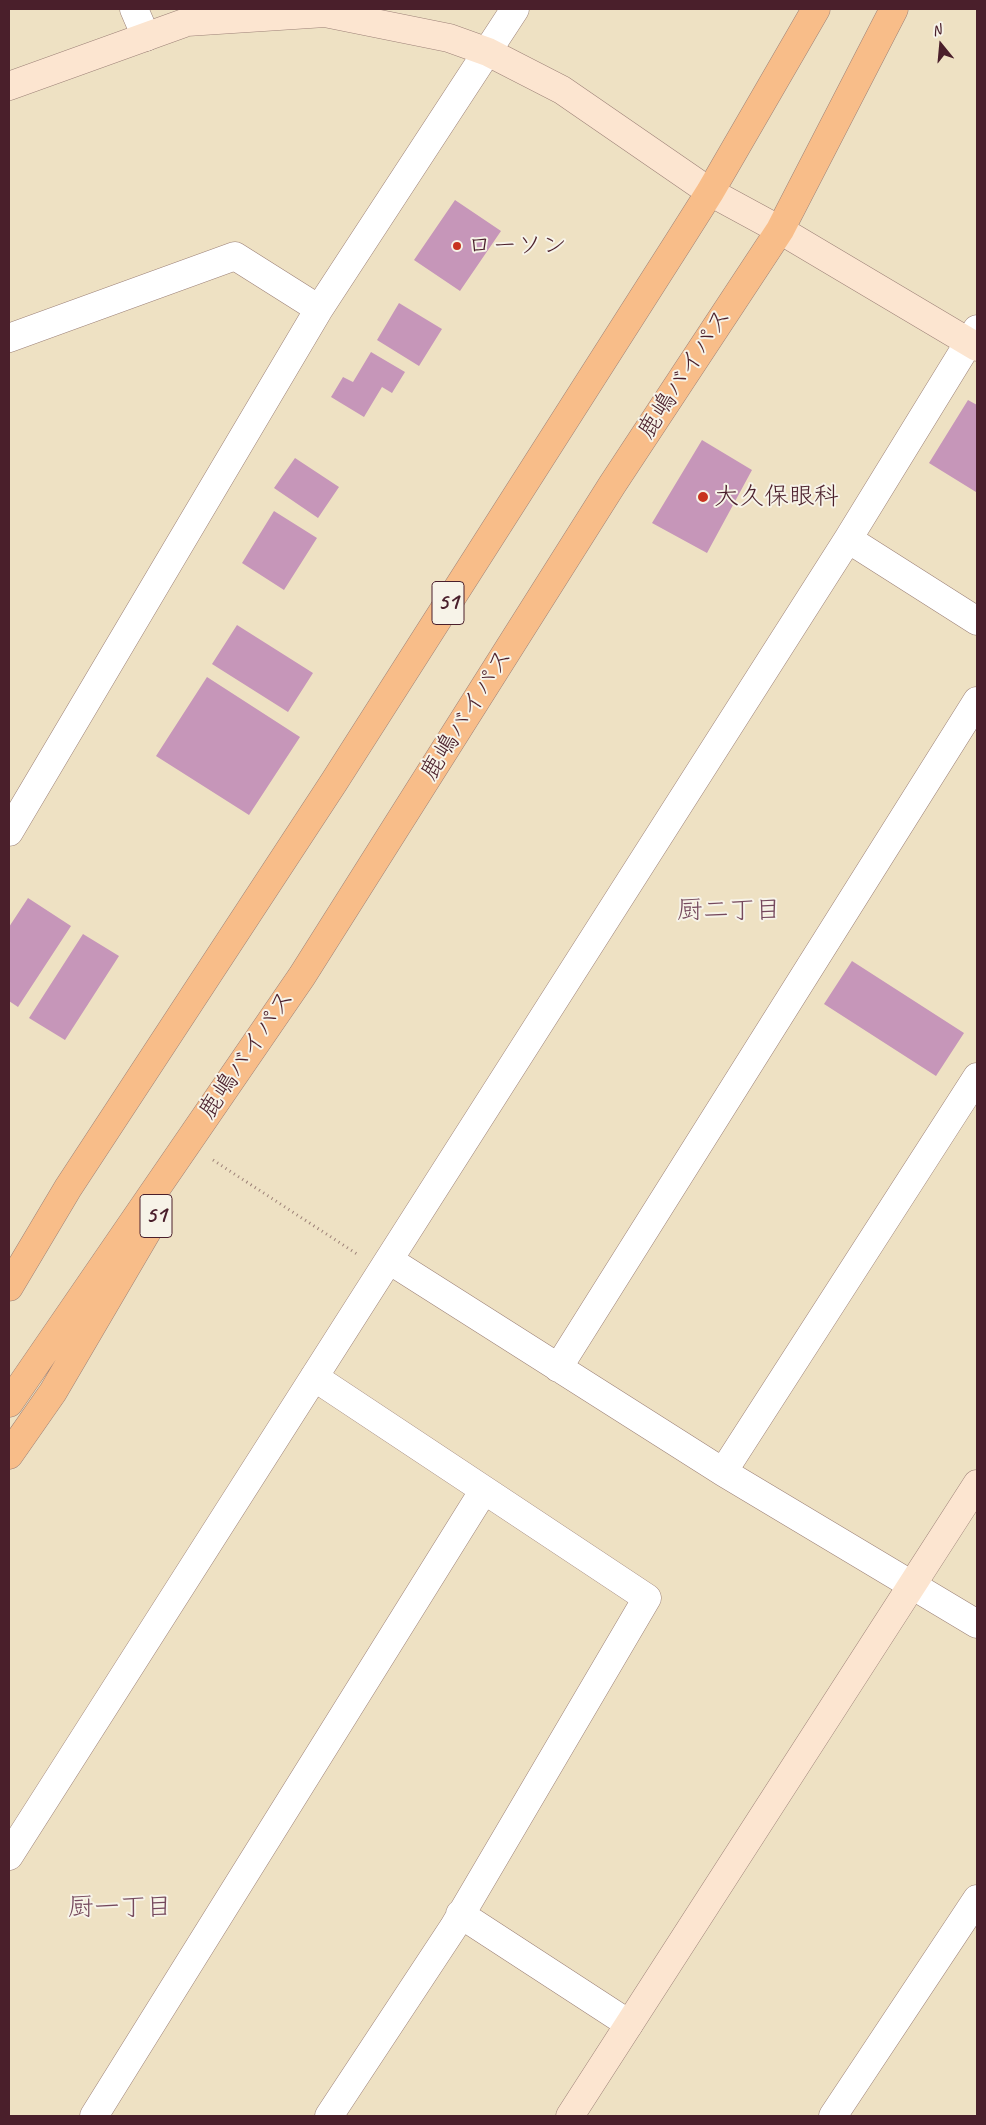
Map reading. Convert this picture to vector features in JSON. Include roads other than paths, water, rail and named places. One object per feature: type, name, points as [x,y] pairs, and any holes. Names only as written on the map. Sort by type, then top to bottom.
[{"type":"highway","name":"51","points":[[9,1287],[68,1188],[334,782],[710,192],[816,9]]},
{"type":"highway","name":"鹿嶋バイパス","points":[[9,1403],[302,976],[612,486],[780,230],[894,9]]},
{"type":"highway","name":"51","points":[[9,1455],[53,1392],[194,1150],[302,976]]},
{"type":"highway","name":"51","points":[[9,1270],[68,1188]]},
{"type":"street","points":[[134,9],[146,37]]},
{"type":"street","points":[[9,832],[319,309],[515,9]]},
{"type":"street","points":[[9,86],[187,22],[325,13],[449,38],[488,52],[562,90],[710,192],[974,340],[9,1856]]},
{"type":"street","points":[[9,338],[236,256],[319,309]]},
{"type":"street","points":[[848,539],[977,621]]},
{"type":"street","points":[[558,1368],[977,701]]},
{"type":"street","points":[[723,1472],[977,1077]]},
{"type":"street","points":[[385,1265],[558,1368],[723,1472],[977,1624]]},
{"type":"street","points":[[314,1377],[647,1598],[460,1914],[329,2116]]},
{"type":"street","points":[[570,2116],[977,1484]]},
{"type":"street","points":[[94,2116],[484,1490]]},
{"type":"street","points":[[833,2116],[977,1899]]},
{"type":"street","points":[[460,1914],[629,2024]]},
{"type":"place","name":"ローソン","points":[[457,246]]},
{"type":"place","name":"大久保眼科","points":[[703,497]]},
{"type":"district","name":"厨二丁目","points":[[729,911]]},
{"type":"district","name":"厨一丁目","points":[[120,1908]]}]
